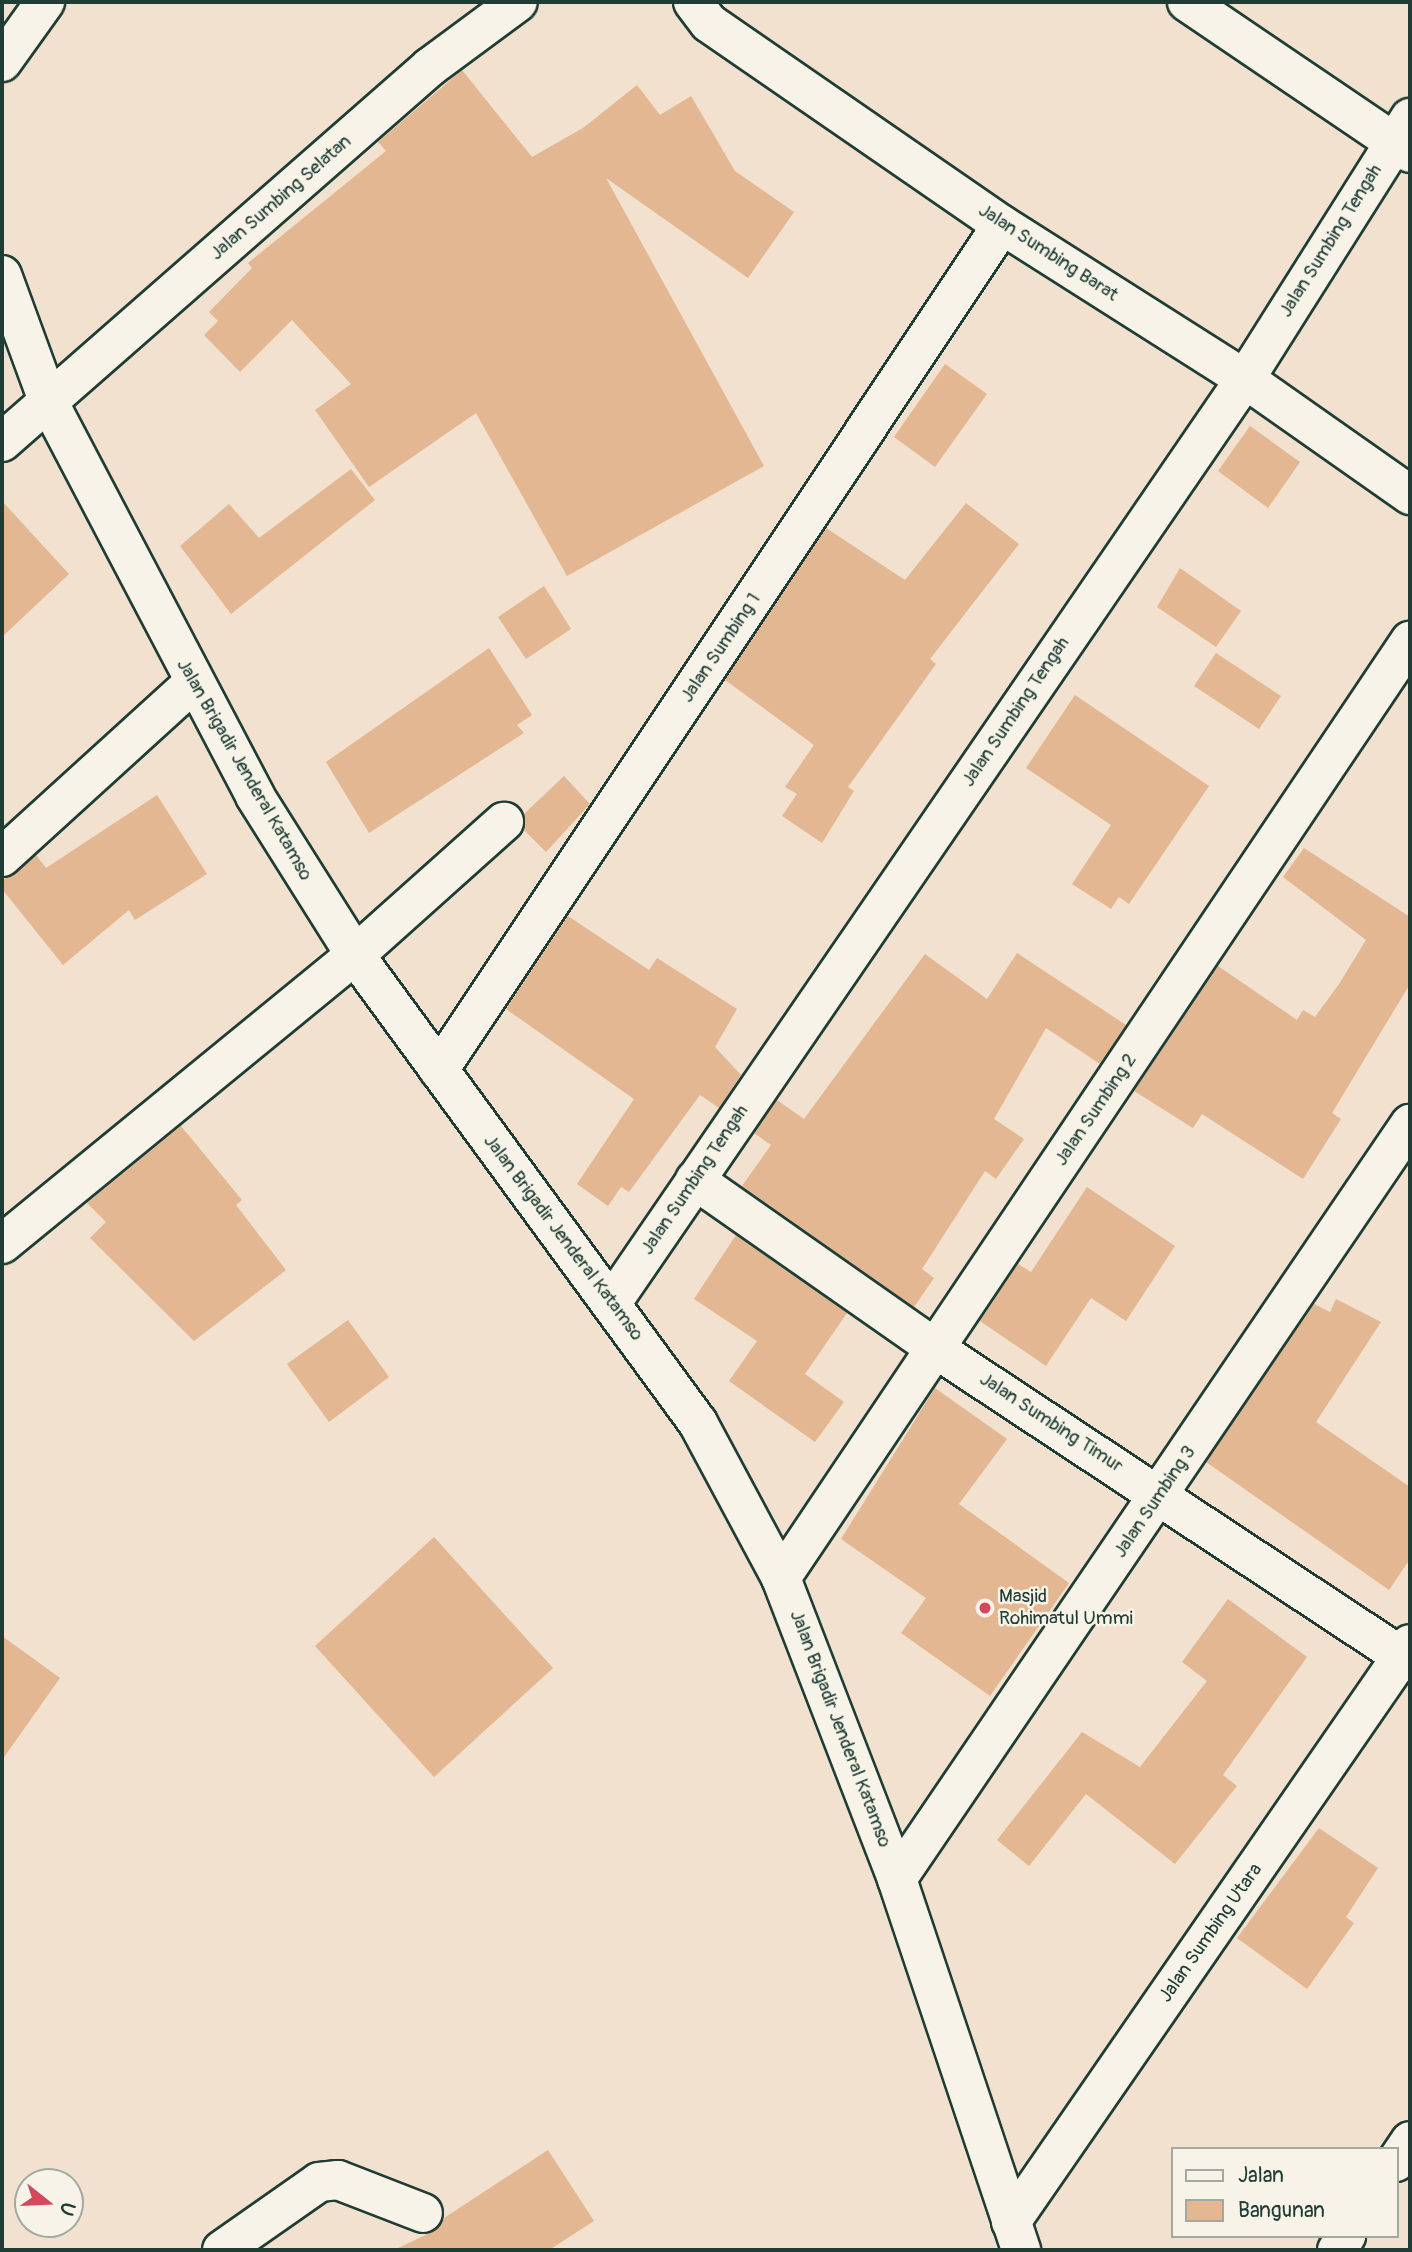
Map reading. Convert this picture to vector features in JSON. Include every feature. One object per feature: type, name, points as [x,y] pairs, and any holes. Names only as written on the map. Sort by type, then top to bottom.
[{"type":"main road","points":[[2,62],[45,2]]},
{"type":"main road","name":"Jalan Sumbing Selatan","points":[[2,442],[430,67],[518,2]]},
{"type":"main road","name":"Jalan Sumbing Barat","points":[[693,2],[709,23],[1003,225],[1245,379],[1410,495]]},
{"type":"main road","points":[[1187,2],[1405,137]]},
{"type":"main road","name":"Jalan Sumbing Tengah","points":[[613,1301],[1245,379],[1405,137]]},
{"type":"main road","name":"Jalan Sumbing 1","points":[[439,1070],[1003,225]]},
{"type":"main road","name":"Jalan Brigadir Jenderal Katamso","points":[[2,275],[48,401],[192,684],[355,955],[613,1301],[698,1423],[781,1578],[897,1879],[1009,2239]]},
{"type":"main road","name":"Jalan Sumbing 2","points":[[781,1578],[1410,641]]},
{"type":"main road","points":[[2,857],[192,684]]},
{"type":"main road","points":[[2,1244],[355,955],[504,822]]},
{"type":"main road","name":"Jalan Sumbing 3","points":[[897,1879],[1410,1124]]},
{"type":"main road","name":"Jalan Sumbing Timur","points":[[695,1180],[936,1349],[1408,1654]]},
{"type":"main road","name":"Jalan Sumbing Utara","points":[[1009,2239],[1408,1654]]},
{"type":"main road","points":[[1398,2159],[1410,2141]]},
{"type":"main road","points":[[222,2250],[319,2182],[338,2180],[423,2213]]},
{"type":"building","points":[[462,70],[532,157],[583,128],[637,85],[660,115],[691,96],[735,171],[794,212],[748,278],[606,178],[764,466],[567,576],[476,413],[369,487],[315,410],[351,384],[292,320],[240,372],[204,335],[218,321],[209,312],[252,268],[248,263],[386,151],[378,142]]},
{"type":"building","points":[[945,364],[987,394],[935,467],[894,437]]},
{"type":"building","points":[[1250,426],[1300,462],[1268,508],[1218,471]]},
{"type":"building","points":[[351,469],[375,500],[231,614],[180,546],[229,504],[259,538]]},
{"type":"building","points":[[2,501],[69,574],[2,637]]},
{"type":"building","points":[[966,503],[1019,544],[930,659],[936,664],[848,787],[854,791],[822,843],[782,816],[797,794],[785,787],[814,745],[725,680],[826,528],[905,580]]},
{"type":"building","points":[[1180,568],[1241,611],[1216,647],[1157,607]]},
{"type":"building","points":[[544,586],[571,629],[526,659],[498,617]]},
{"type":"building","points":[[489,648],[532,715],[517,725],[524,733],[369,833],[326,762]]},
{"type":"building","points":[[1216,653],[1281,696],[1259,729],[1194,686]]},
{"type":"building","points":[[1075,695],[1209,786],[1129,904],[1119,897],[1111,909],[1072,884],[1111,825],[1026,768]]},
{"type":"building","points":[[564,776],[590,804],[546,852],[524,830],[524,814]]},
{"type":"building","points":[[157,795],[207,874],[135,920],[129,910],[63,965],[2,889],[2,881],[36,855],[46,868]]},
{"type":"building","points":[[1304,848],[1410,917],[1410,984],[1332,1113],[1341,1119],[1303,1179],[1202,1114],[1193,1128],[1134,1091],[1218,966],[1297,1020],[1303,1010],[1315,1017],[1339,984],[1366,940],[1283,877]]},
{"type":"building","points":[[568,916],[649,970],[657,958],[737,1009],[715,1047],[741,1075],[719,1108],[700,1095],[629,1192],[621,1187],[608,1206],[577,1184],[634,1099],[506,1009]]},
{"type":"building","points":[[1017,953],[1126,1025],[1100,1064],[1046,1028],[994,1119],[1024,1139],[996,1179],[985,1171],[922,1269],[934,1278],[914,1307],[742,1186],[771,1145],[754,1133],[777,1100],[804,1119],[925,954],[987,999]]},
{"type":"building","points":[[181,1126],[242,1200],[236,1205],[286,1270],[194,1341],[90,1238],[106,1222],[87,1203]]},
{"type":"building","points":[[1087,1187],[1175,1246],[1126,1321],[1091,1298],[1046,1366],[980,1321],[1018,1264],[1031,1272]]},
{"type":"building","points":[[736,1235],[847,1313],[805,1374],[844,1402],[815,1442],[729,1381],[757,1341],[694,1299]]},
{"type":"building","points":[[1336,1299],[1381,1322],[1316,1422],[1410,1487],[1410,1559],[1389,1590],[1206,1462],[1314,1304],[1330,1312]]},
{"type":"building","points":[[348,1320],[389,1377],[329,1422],[287,1364]]},
{"type":"building","points":[[935,1388],[1007,1439],[959,1504],[1069,1583],[990,1696],[901,1633],[926,1598],[841,1539]]},
{"type":"building","points":[[434,1537],[553,1668],[434,1777],[315,1646]]},
{"type":"building","points":[[1228,1599],[1307,1657],[1223,1775],[1237,1786],[1175,1864],[1086,1794],[1029,1866],[997,1840],[1082,1732],[1140,1767],[1207,1681],[1182,1662]]},
{"type":"building","points":[[2,1636],[60,1678],[2,1760]]},
{"type":"building","points":[[1319,1828],[1378,1868],[1346,1917],[1354,1923],[1307,1989],[1237,1938]]},
{"type":"building","points":[[548,2150],[594,2221],[549,2250],[394,2250],[436,2230],[444,2218]]},
{"type":"place","name":"Masjid Rohimatul Ummi","points":[[985,1608]]}]
